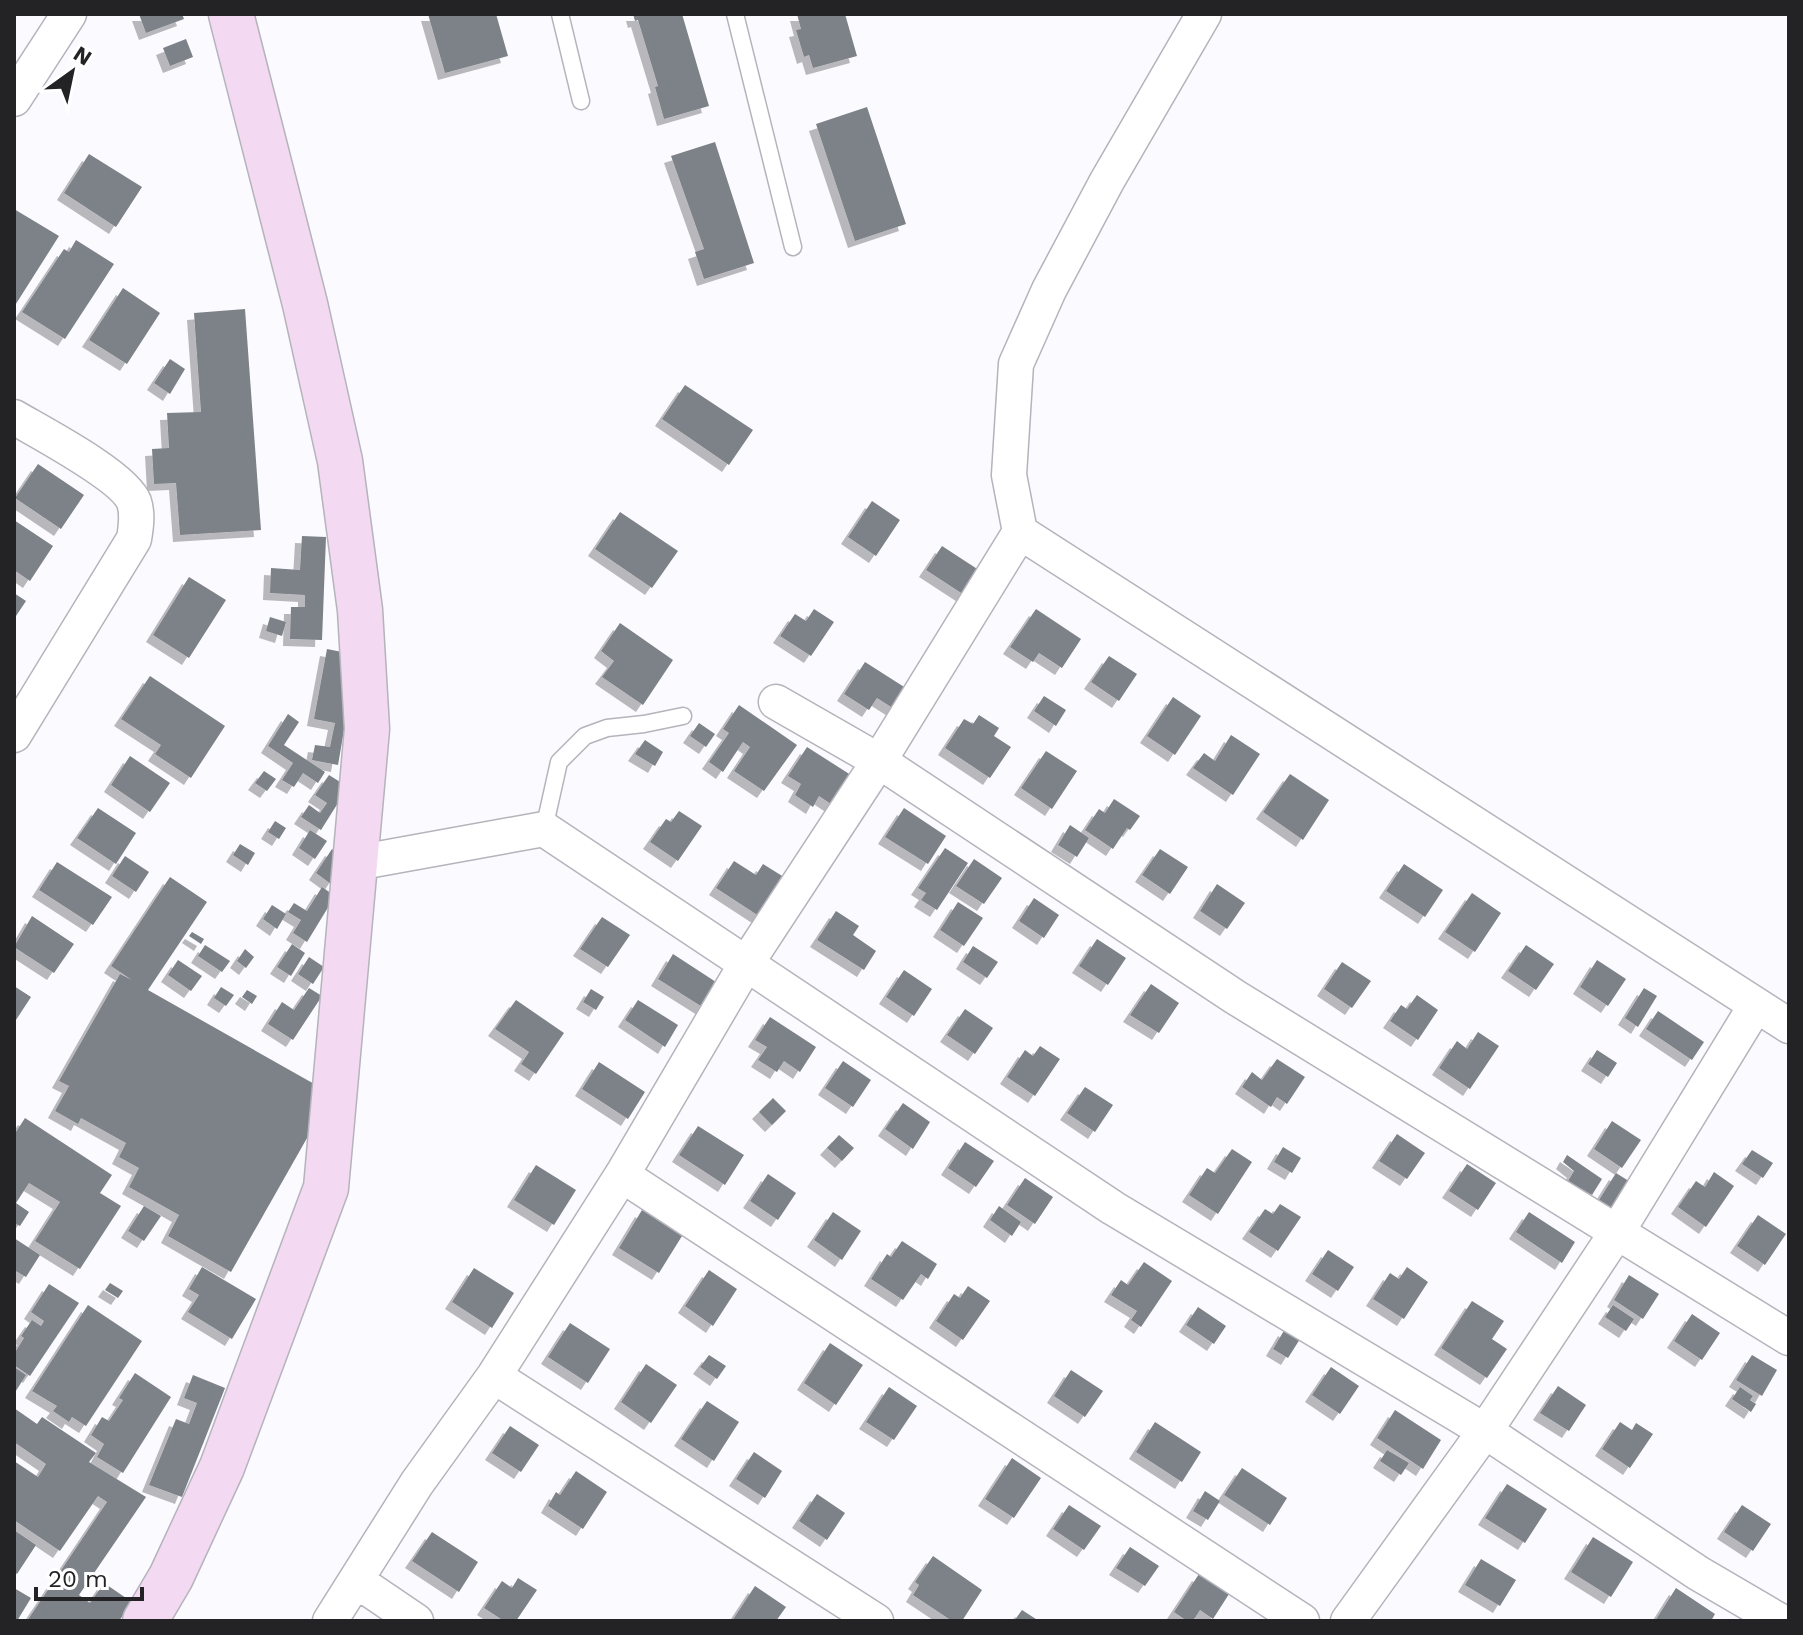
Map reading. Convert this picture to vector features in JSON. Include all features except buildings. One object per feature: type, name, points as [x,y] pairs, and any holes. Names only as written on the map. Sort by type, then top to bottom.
[{"type":"main road","points":[[145,1621],[171,1577],[222,1467],[326,1188],[367,729],[360,610],[340,461],[305,304],[231,14]]},
{"type":"street","points":[[14,99],[69,14]]},
{"type":"street","points":[[330,1621],[417,1483],[494,1376],[622,1175],[746,964],[879,761],[1020,532],[1009,475],[1016,364],[1049,290],[1107,181],[1204,14]]},
{"type":"street","points":[[14,417],[122,484],[134,502],[137,520],[134,539],[14,735]]},
{"type":"street","points":[[1020,532],[1789,1026]]},
{"type":"street","points":[[776,702],[879,761],[1235,997],[1789,1338]]},
{"type":"street","points":[[356,863],[544,829],[1113,1208],[1485,1431],[1698,1573],[1780,1621]]},
{"type":"street","points":[[1348,1621],[1485,1431],[1617,1232],[1756,1005]]},
{"type":"street","points":[[622,1175],[1302,1621]]},
{"type":"street","points":[[494,1376],[876,1621]]},
{"type":"street","points":[[357,1581],[416,1621]]},
{"type":"lane","points":[[560,14],[581,101]]},
{"type":"lane","points":[[735,14],[793,247]]},
{"type":"lane","points":[[544,829],[559,762],[585,736],[607,728],[683,716]]}]
